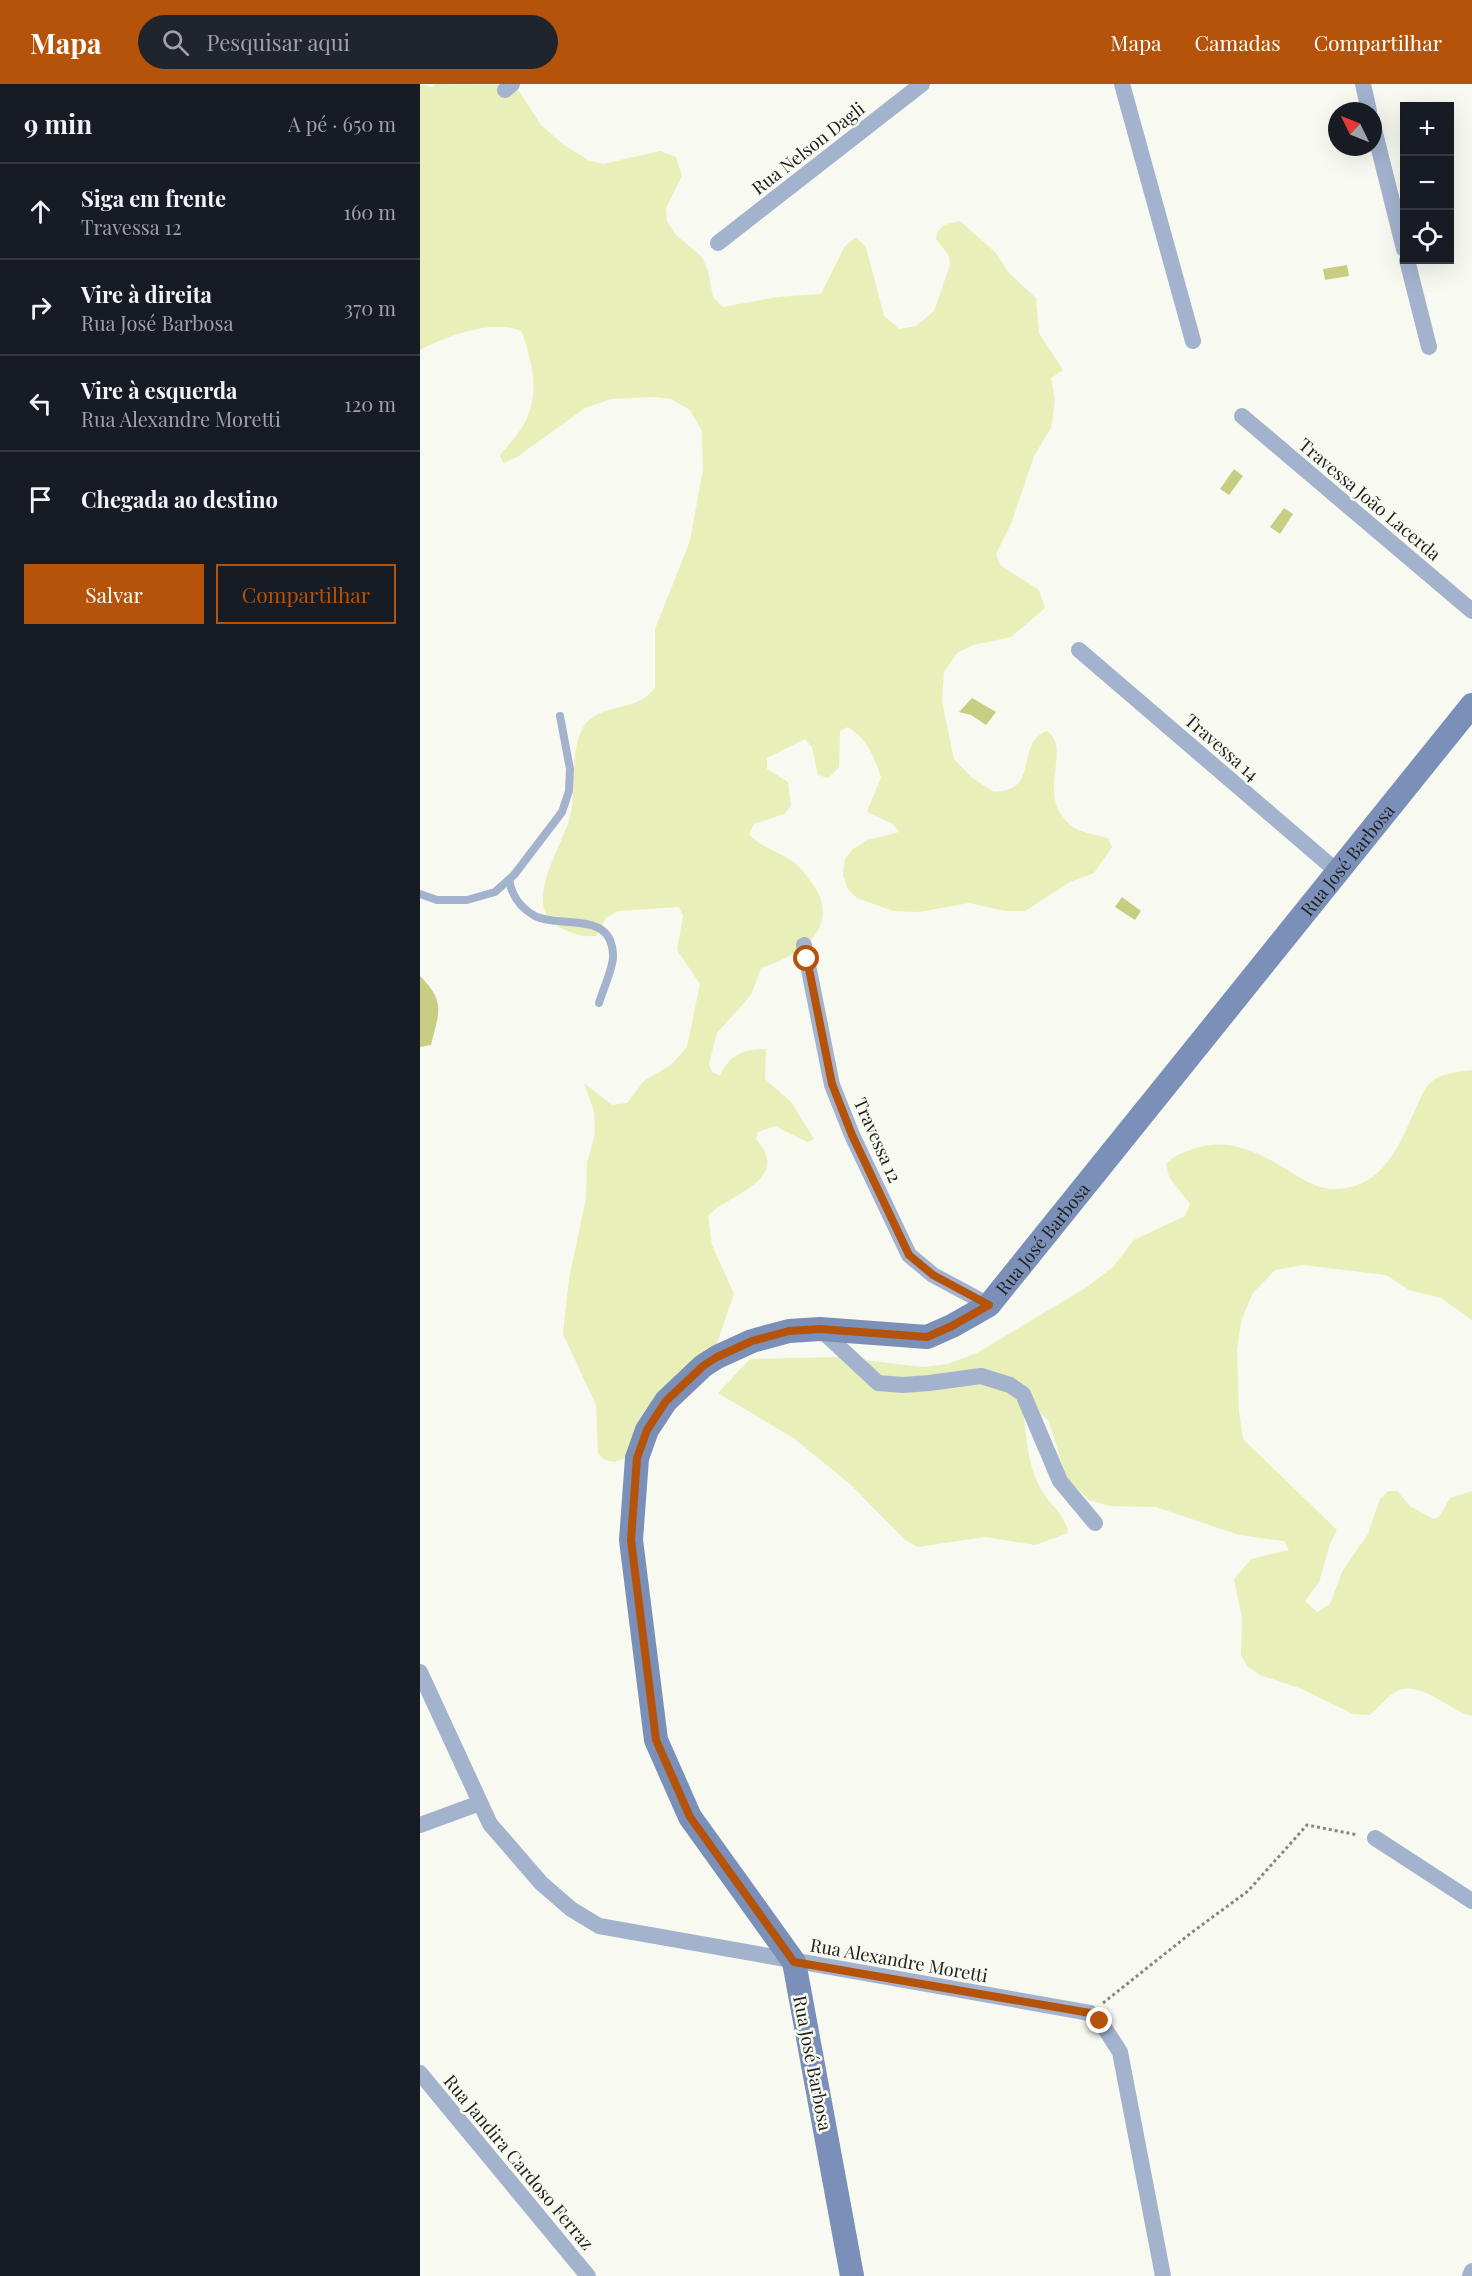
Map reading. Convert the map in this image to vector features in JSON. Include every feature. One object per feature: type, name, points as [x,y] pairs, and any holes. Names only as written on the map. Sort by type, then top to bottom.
[{"type":"street","name":"Rua Nelson Dagli","points":[[718,243],[922,84]]},
{"type":"street","points":[[1122,84],[1193,341]]},
{"type":"street","points":[[1363,84],[1368,102]]},
{"type":"street","points":[[1381,156],[1400,233]]},
{"type":"street","points":[[1408,264],[1429,347]]},
{"type":"street","name":"Travessa João Lacerda","points":[[1242,416],[1472,611]]},
{"type":"street","name":"Travessa 14","points":[[1079,650],[1339,873]]},
{"type":"street","name":"Rua José Barbosa","points":[[852,2276],[794,1962],[690,1817],[656,1740],[631,1540],[637,1458],[647,1430],[666,1401],[703,1366],[752,1341],[780,1333],[820,1329],[927,1337],[989,1305],[1472,705]]},
{"type":"street","name":"Travessa 12","points":[[804,945],[832,1084],[852,1135],[909,1255],[933,1275],[989,1305]]},
{"type":"street","points":[[820,1329],[878,1383],[912,1384],[981,1376],[1011,1385],[1023,1394],[1060,1481],[1095,1523]]},
{"type":"street","name":"Rua Alexandre Moretti","points":[[420,1672],[490,1824],[541,1883],[571,1909],[599,1926],[1090,2013]]},
{"type":"street","points":[[420,1825],[480,1803]]},
{"type":"street","points":[[1375,1838],[1472,1901]]},
{"type":"street","points":[[1090,2013],[1100,2021],[1120,2052],[1163,2276]]},
{"type":"street","name":"Rua Jandira Cardoso Ferraz","points":[[420,2073],[588,2276]]},
{"type":"street","points":[[1470,2276],[1472,2271]]},
{"type":"lane","points":[[420,894],[437,900],[467,900],[495,892],[509,880],[562,812],[568,791],[570,769],[560,716]]},
{"type":"lane","points":[[509,880],[513,896],[536,917],[585,924],[597,928],[608,937],[612,946],[613,961],[599,1003]]},
{"type":"path","points":[[1090,2013],[1248,1891],[1307,1825],[1375,1838]]},
{"type":"shaded area","points":[[420,84],[433,87],[436,84],[515,85],[541,125],[564,145],[588,160],[603,164],[660,151],[676,157],[682,176],[666,208],[667,221],[676,235],[702,257],[708,271],[713,297],[723,307],[777,297],[821,294],[845,246],[856,237],[866,247],[884,316],[899,329],[916,326],[934,311],[950,265],[949,256],[936,239],[937,232],[944,225],[960,221],[996,253],[1008,272],[1036,298],[1039,333],[1063,370],[1051,378],[1055,400],[1051,428],[1034,456],[1011,524],[996,554],[1000,565],[1039,590],[1045,608],[1011,637],[973,645],[957,653],[944,672],[942,701],[954,759],[971,777],[994,792],[1008,790],[1018,784],[1023,775],[1031,746],[1040,735],[1047,731],[1054,738],[1056,747],[1054,794],[1063,817],[1077,829],[1108,838],[1112,847],[1094,873],[1070,882],[1025,911],[1005,911],[969,903],[919,912],[893,911],[857,898],[848,889],[843,875],[845,859],[853,849],[868,840],[899,832],[893,824],[867,812],[881,777],[865,743],[848,727],[840,731],[839,767],[828,778],[818,775],[812,747],[805,739],[767,758],[767,769],[788,782],[791,806],[784,814],[754,824],[749,834],[759,843],[792,861],[802,870],[814,886],[821,901],[823,915],[812,939],[789,956],[761,968],[751,995],[717,1033],[709,1064],[712,1072],[720,1076],[728,1063],[738,1055],[751,1050],[766,1049],[765,1079],[791,1102],[814,1139],[807,1142],[775,1126],[758,1132],[756,1139],[766,1155],[767,1165],[763,1175],[756,1183],[715,1209],[708,1216],[712,1245],[734,1294],[716,1346],[627,1458],[614,1462],[604,1460],[598,1453],[596,1405],[563,1334],[569,1279],[586,1198],[587,1162],[595,1134],[594,1112],[584,1083],[612,1105],[627,1103],[644,1081],[671,1065],[687,1047],[700,984],[677,950],[683,916],[679,907],[618,911],[606,918],[596,936],[586,936],[561,928],[549,919],[544,907],[543,892],[570,817],[579,735],[589,720],[596,715],[643,699],[655,688],[655,629],[690,541],[703,469],[702,431],[690,410],[671,399],[654,397],[611,399],[585,408],[517,457],[503,463],[500,455],[522,428],[532,401],[532,367],[522,332],[499,327],[471,330],[420,350]]},
{"type":"shaded area","points":[[1347,265],[1349,276],[1325,280],[1323,269]]},
{"type":"shaded area","points":[[1234,469],[1243,476],[1229,495],[1220,489]]},
{"type":"shaded area","points":[[1284,508],[1293,514],[1280,534],[1270,527]]},
{"type":"shaded area","points":[[972,698],[996,712],[986,725],[971,715],[959,712]]},
{"type":"shaded area","points":[[1122,897],[1141,911],[1135,920],[1115,907]]},
{"type":"shaded area","points":[[420,976],[434,993],[438,1016],[431,1045],[420,1047]]},
{"type":"shaded area","points":[[1472,1070],[1472,1320],[1441,1298],[1409,1290],[1386,1275],[1303,1265],[1275,1270],[1252,1294],[1241,1322],[1237,1349],[1239,1412],[1243,1439],[1337,1530],[1330,1544],[1319,1582],[1305,1601],[1317,1612],[1330,1604],[1343,1570],[1368,1534],[1380,1499],[1388,1491],[1397,1491],[1411,1507],[1434,1519],[1440,1516],[1450,1498],[1472,1491],[1472,1716],[1454,1709],[1427,1693],[1408,1689],[1395,1692],[1370,1715],[1353,1714],[1302,1689],[1260,1675],[1247,1666],[1241,1655],[1242,1618],[1234,1579],[1251,1559],[1289,1550],[1284,1541],[1239,1535],[1156,1507],[1110,1506],[1089,1500],[1067,1478],[1048,1420],[1035,1409],[1026,1412],[1024,1418],[1032,1467],[1039,1485],[1062,1517],[1068,1533],[1035,1545],[985,1537],[918,1547],[905,1540],[851,1485],[795,1439],[718,1393],[750,1359],[838,1357],[923,1367],[948,1364],[977,1353],[1087,1287],[1113,1267],[1134,1240],[1185,1216],[1190,1204],[1169,1177],[1166,1164],[1176,1156],[1204,1146],[1234,1146],[1262,1156],[1316,1186],[1347,1188],[1374,1176],[1384,1167],[1400,1143],[1424,1091],[1433,1080],[1455,1072]]},
{"type":"route","points":[[807,959],[832,1084],[852,1135],[909,1255],[933,1275],[989,1305],[927,1337],[820,1329],[789,1331],[752,1341],[703,1366],[666,1401],[647,1430],[637,1458],[631,1540],[656,1740],[690,1817],[794,1962],[1090,2013],[1100,2021]]}]
